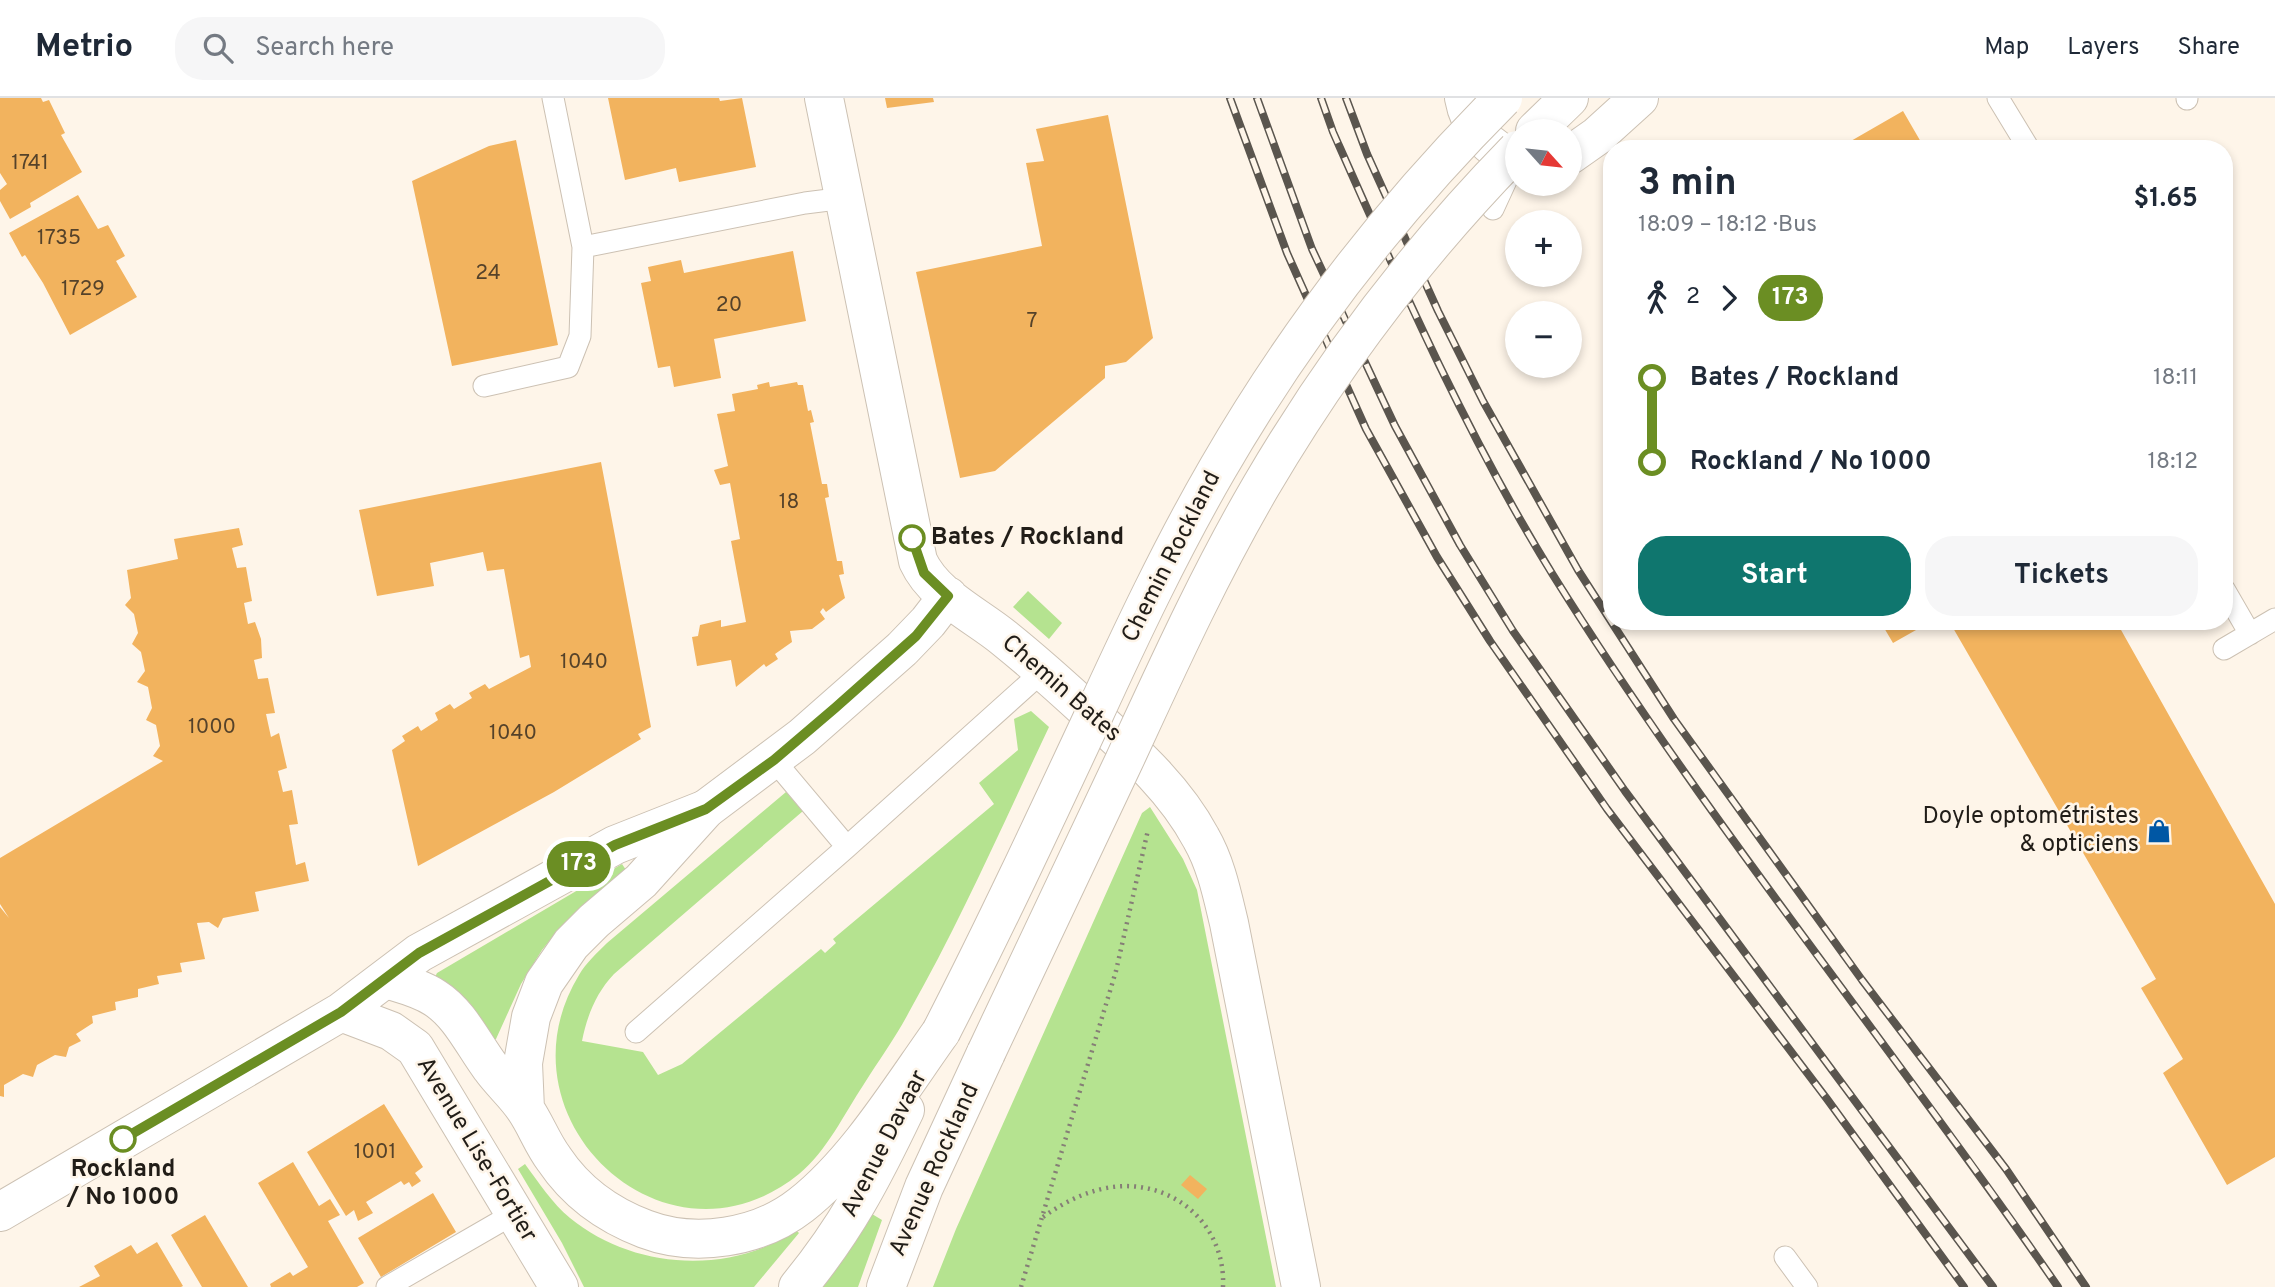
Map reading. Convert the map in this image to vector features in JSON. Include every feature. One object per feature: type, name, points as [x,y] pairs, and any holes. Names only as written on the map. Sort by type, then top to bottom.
[{"type":"street","name":"Chemin Bates","points":[[824,98],[912,539],[924,573],[948,596],[1043,671],[1118,738],[1160,780],[1186,812],[1203,841],[1220,886],[1229,923],[1301,1287]]},
{"type":"street","points":[[1464,98],[1471,120],[1486,141],[1505,153]]},
{"type":"street","name":"Chemin Rockland","points":[[941,1032],[1144,607],[1233,442],[1303,334],[1339,288],[1432,174],[1503,98]]},
{"type":"street","name":"Chemin Rockland","points":[[1549,119],[1569,98]]},
{"type":"street","points":[[1582,147],[1639,98]]},
{"type":"street","name":"Chemin Rockland","points":[[986,1053],[1205,587],[1262,485],[1354,344],[1464,207],[1505,165]]},
{"type":"street","points":[[525,1109],[523,1063],[527,1033],[537,999],[552,969],[583,931],[641,881],[706,809],[774,760],[902,649],[948,596]]},
{"type":"street","points":[[0,1212],[341,1012],[419,953],[615,845],[706,809]]},
{"type":"street","points":[[386,979],[434,997],[456,1015],[492,1069],[525,1109],[541,1140],[563,1172],[583,1193],[635,1225],[663,1235],[692,1238],[720,1237],[749,1231],[775,1221],[801,1205],[820,1188],[882,1114],[941,1032]]},
{"type":"street","name":"Avenue Lise-Fortier","points":[[341,1012],[391,1031],[415,1048],[559,1287]]},
{"type":"street","name":"Avenue Davaar","points":[[798,1287],[848,1221],[871,1181],[941,1032]]},
{"type":"street","name":"Avenue Rockland","points":[[886,1287],[913,1214],[986,1053]]},
{"type":"lane","points":[[484,386],[568,367],[580,336],[583,247],[553,98]]},
{"type":"lane","points":[[1998,98],[2024,140]]},
{"type":"lane","points":[[1493,209],[1505,183]]},
{"type":"lane","points":[[583,247],[805,203],[845,198]]},
{"type":"lane","points":[[2233,605],[2250,634]]},
{"type":"lane","points":[[2224,649],[2275,620]]},
{"type":"lane","points":[[636,1032],[1043,671]]},
{"type":"lane","points":[[774,760],[847,847]]},
{"type":"lane","points":[[387,1287],[515,1213]]},
{"type":"lane","points":[[1785,1257],[1807,1287]]},
{"type":"path","points":[[1021,1287],[1116,971],[1150,825]]},
{"type":"path","points":[[1042,1217],[1078,1196],[1108,1188],[1139,1188],[1168,1196],[1196,1215],[1211,1233],[1223,1261],[1223,1287]]},
{"type":"green space","points":[[1028,591],[1062,623],[1049,639],[1013,607]]},
{"type":"green space","points":[[1031,711],[1049,727],[964,906],[899,1030],[834,1132],[809,1165],[799,1174],[748,1202],[696,1209],[648,1196],[606,1169],[575,1129],[558,1082],[558,1029],[579,975],[592,958],[786,792],[803,811],[614,974],[593,1005],[582,1041],[643,1052],[658,1075],[682,1064],[821,949],[825,953],[836,943],[833,939],[994,804],[979,783],[1018,750],[1014,719]]},
{"type":"green space","points":[[1150,807],[1183,859],[1197,890],[1276,1287],[933,1287],[956,1229],[1142,813]]},
{"type":"green space","points":[[622,864],[626,870],[555,934],[542,950],[521,984],[496,1039],[493,1039],[468,1001],[435,977],[437,973]]},
{"type":"green space","points":[[525,1164],[570,1218],[595,1235],[622,1248],[651,1256],[711,1260],[741,1255],[770,1245],[796,1230],[799,1233],[754,1287],[584,1287],[562,1243],[518,1169]]},
{"type":"green space","points":[[872,1214],[882,1220],[858,1287],[818,1287]]},
{"type":"building","points":[[0,98],[41,98],[43,102],[49,100],[65,133],[61,135],[82,172],[30,203],[31,207],[10,219],[0,201],[0,190],[7,184],[0,173]]},
{"type":"building","points":[[608,98],[719,98],[720,101],[742,98],[756,167],[679,182],[676,168],[625,180]]},
{"type":"building","points":[[885,98],[933,98],[934,102],[887,108]]},
{"type":"building","points":[[1903,111],[1920,140],[1853,140]]},
{"type":"building","points":[[1108,115],[1153,338],[1126,362],[1105,366],[1105,378],[995,471],[960,478],[916,272],[1042,246],[1026,163],[1044,161],[1036,129]]},
{"type":"building","points":[[516,140],[558,345],[452,366],[412,181],[489,146]]},
{"type":"building","points":[[78,195],[98,229],[108,225],[125,256],[116,261],[137,297],[70,335],[43,283],[25,255],[22,257],[9,233]]},
{"type":"building","points":[[793,251],[806,321],[714,339],[721,378],[674,387],[670,366],[658,368],[641,283],[651,281],[648,267],[681,260],[684,273]]},
{"type":"building","points":[[769,382],[770,387],[797,382],[798,385],[803,385],[808,411],[811,410],[814,422],[810,423],[822,484],[827,484],[829,497],[825,498],[837,561],[842,561],[844,574],[839,575],[845,598],[826,612],[823,608],[820,612],[825,619],[812,629],[790,631],[792,642],[775,654],[778,659],[766,667],[764,664],[736,687],[731,660],[697,666],[692,637],[698,636],[700,625],[721,620],[721,627],[746,622],[731,541],[740,539],[730,483],[720,485],[714,470],[728,466],[717,414],[735,411],[732,394],[758,389],[757,385]]},
{"type":"building","points":[[601,462],[651,727],[638,734],[641,739],[554,792],[418,866],[392,750],[405,741],[402,736],[418,726],[421,731],[438,720],[435,713],[450,704],[454,709],[472,698],[469,693],[485,684],[489,689],[531,667],[529,655],[520,658],[504,569],[487,571],[483,552],[430,563],[434,586],[377,596],[359,510]]},
{"type":"building","points":[[239,528],[243,545],[232,548],[237,568],[246,567],[252,601],[244,603],[248,624],[255,622],[261,639],[262,658],[254,660],[258,679],[268,678],[275,713],[266,714],[271,737],[279,733],[287,768],[278,771],[283,792],[292,790],[298,824],[289,825],[296,865],[305,862],[309,881],[255,892],[259,911],[223,918],[218,928],[209,922],[197,923],[205,959],[180,963],[182,972],[157,976],[159,984],[138,989],[138,997],[115,1002],[116,1010],[92,1016],[93,1023],[76,1034],[81,1041],[69,1047],[66,1057],[55,1055],[37,1065],[33,1077],[23,1074],[4,1085],[4,1097],[0,1096],[0,907],[9,918],[0,904],[0,858],[163,761],[153,756],[160,746],[156,725],[146,720],[152,708],[148,687],[137,682],[145,671],[141,652],[132,644],[138,633],[134,614],[125,605],[131,598],[127,570],[178,559],[174,539]]},
{"type":"building","points":[[1885,630],[1916,630],[1893,643]]},
{"type":"building","points":[[1954,630],[2121,630],[2275,904],[2275,1157],[2227,1185],[2163,1073],[2183,1059],[2141,988],[2156,979]]},
{"type":"building","points":[[384,1104],[423,1167],[415,1173],[421,1181],[412,1187],[409,1182],[404,1185],[401,1181],[366,1202],[373,1213],[358,1221],[354,1210],[346,1216],[307,1152]]},
{"type":"building","points":[[293,1162],[319,1206],[330,1199],[340,1215],[328,1221],[364,1283],[357,1287],[271,1287],[270,1284],[290,1272],[293,1276],[308,1267],[258,1183]]},
{"type":"building","points":[[1190,1175],[1207,1189],[1198,1199],[1181,1185]]},
{"type":"building","points":[[433,1193],[456,1232],[381,1277],[358,1238]]},
{"type":"building","points":[[205,1215],[248,1287],[202,1287],[171,1235]]},
{"type":"building","points":[[157,1242],[183,1286],[79,1287],[100,1276],[94,1266],[131,1245],[137,1254]]},
{"type":"railway","points":[[1230,98],[1287,253],[1366,429],[1437,557],[1490,641],[1607,809],[1827,1099],[1964,1287]]},
{"type":"railway","points":[[1257,98],[1312,249],[1395,426],[1460,545],[1513,631],[1625,791],[1993,1287]]},
{"type":"railway","points":[[1321,98],[1333,132],[1383,245],[1463,413],[1491,468],[1553,575],[1612,667],[1737,846],[2058,1287]]},
{"type":"railway","points":[[1346,98],[1367,154],[1438,311],[1483,401],[1578,570],[1603,609]]},
{"type":"railway","points":[[1617,630],[1674,719],[1862,980],[2006,1169],[2086,1287]]},
{"type":"bus line","name":"173","points":[[123,1139],[341,1012],[419,953],[615,845],[706,809],[774,760],[916,636],[948,596],[924,573],[912,538]]},
{"type":"place","name":"Bates / Rockland","points":[[912,538]]},
{"type":"place","name":"Doyle optométristes & opticiens","points":[[2159,831]]},
{"type":"place","name":"Rockland / No 1000","points":[[123,1139]]}]
